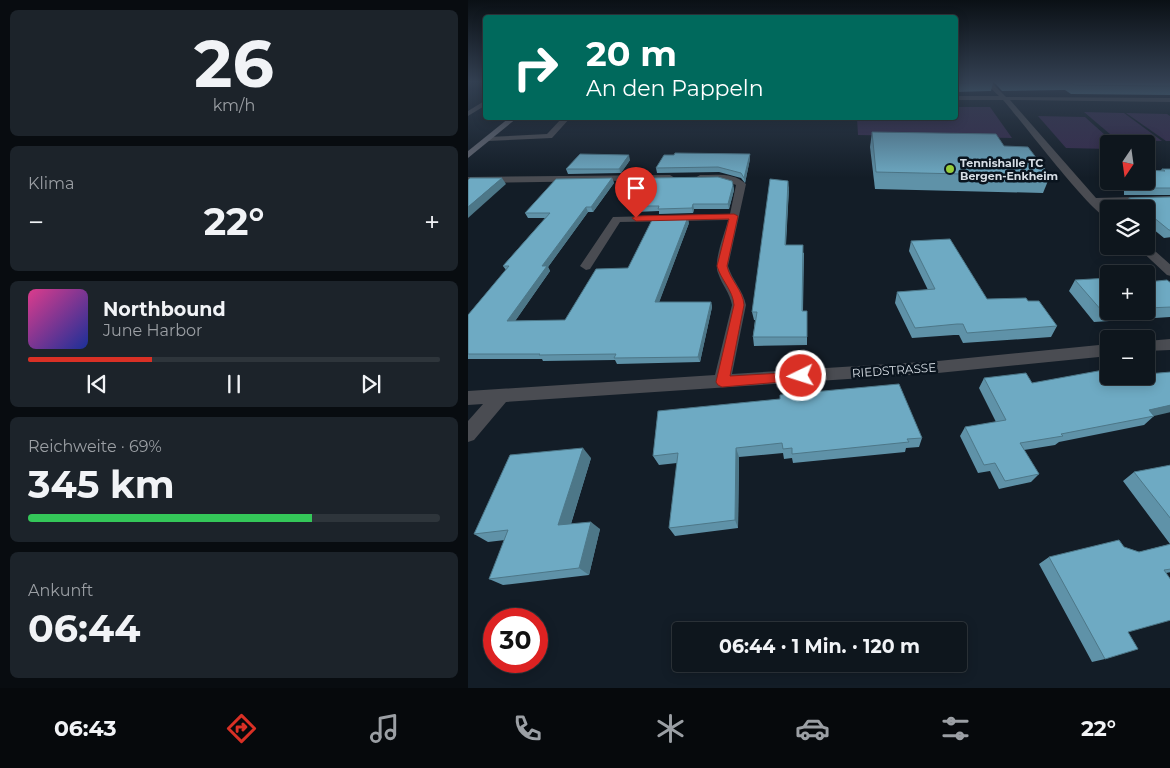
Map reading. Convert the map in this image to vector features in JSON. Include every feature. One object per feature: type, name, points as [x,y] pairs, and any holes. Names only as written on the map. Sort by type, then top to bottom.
[{"type":"street","points":[[1019,113],[1100,208]]},
{"type":"street","points":[[469,153],[511,120]]},
{"type":"street","points":[[488,139],[549,136],[564,120]]},
{"type":"street","points":[[468,180],[727,178],[738,182],[741,190],[722,266],[724,274],[738,297],[739,305],[722,382]]},
{"type":"street","points":[[1092,201],[1170,199]]},
{"type":"street","points":[[586,266],[616,219],[734,216]]},
{"type":"street","points":[[1152,255],[1170,272]]},
{"type":"street","points":[[1155,345],[1170,344]]},
{"type":"street","name":"RIEDSTRASSE","points":[[468,398],[938,367],[1100,351]]},
{"type":"street","points":[[468,434],[500,397]]},
{"type":"shaded area","points":[[958,113],[994,113],[1012,138],[858,135],[857,120],[958,120]]},
{"type":"shaded area","points":[[1085,113],[1124,113],[1154,135],[1111,135]]},
{"type":"shaded area","points":[[1126,113],[1167,114],[1170,116],[1170,141],[1166,141]]},
{"type":"shaded area","points":[[1038,116],[1085,117],[1105,135],[1100,135],[1100,149],[1066,148]]},
{"type":"building","points":[[872,132],[996,134],[1004,146],[1028,147],[1050,176],[876,172]]},
{"type":"building","points":[[675,153],[750,154],[744,178],[741,173],[718,167],[656,168],[664,155],[674,155]]},
{"type":"building","points":[[580,154],[629,155],[619,169],[566,169]]},
{"type":"building","points":[[1162,169],[1171,169],[1171,188],[1156,188],[1156,170],[1165,171]]},
{"type":"building","points":[[718,177],[732,181],[733,185],[728,204],[693,204],[692,208],[658,209],[659,206],[633,206],[650,178]]},
{"type":"building","points":[[470,178],[502,178],[468,207],[468,180]]},
{"type":"building","points":[[612,178],[591,207],[586,207],[542,266],[547,266],[507,321],[565,320],[596,269],[628,268],[653,218],[688,217],[655,302],[711,302],[698,357],[614,358],[616,354],[468,354],[468,315],[509,266],[503,266],[550,213],[525,213],[556,179]]},
{"type":"building","points":[[770,179],[788,181],[785,245],[803,245],[802,311],[807,311],[807,337],[753,337],[757,312],[752,312]]},
{"type":"building","points":[[1171,197],[1171,230],[1155,219],[1155,200],[1131,200],[1129,198]]},
{"type":"building","points":[[950,239],[987,299],[1026,298],[1028,301],[1039,301],[1057,326],[967,333],[963,324],[915,328],[897,292],[935,289],[911,241]]},
{"type":"building","points":[[1100,279],[1100,309],[1075,280]]},
{"type":"building","points":[[1167,280],[1171,283],[1171,307],[1155,308],[1155,281]]},
{"type":"building","points":[[1100,371],[1100,385],[1155,385],[1155,373],[1171,372],[1171,405],[1149,410],[1154,416],[1061,434],[1063,436],[1020,443],[1039,474],[1005,481],[995,463],[984,465],[965,427],[1006,420],[984,378],[1026,373],[1032,383]]},
{"type":"building","points":[[899,384],[922,438],[907,439],[909,442],[792,454],[792,448],[783,449],[782,443],[736,448],[735,520],[669,528],[678,453],[653,456],[658,411],[780,399],[780,395]]},
{"type":"building","points":[[583,448],[558,525],[591,522],[579,568],[489,579],[508,530],[474,534],[510,455]]},
{"type":"building","points":[[1171,465],[1171,519],[1134,472]]},
{"type":"building","points":[[1119,540],[1124,547],[1139,552],[1171,544],[1171,569],[1164,570],[1171,580],[1171,620],[1128,632],[1138,649],[1105,659],[1049,557]]},
{"type":"place","name":"Tennishalle TC Bergen-Enkheim","points":[[950,169]]},
{"type":"route","points":[[636,218],[734,216],[722,270],[735,289],[739,305],[722,382],[801,376]]}]
